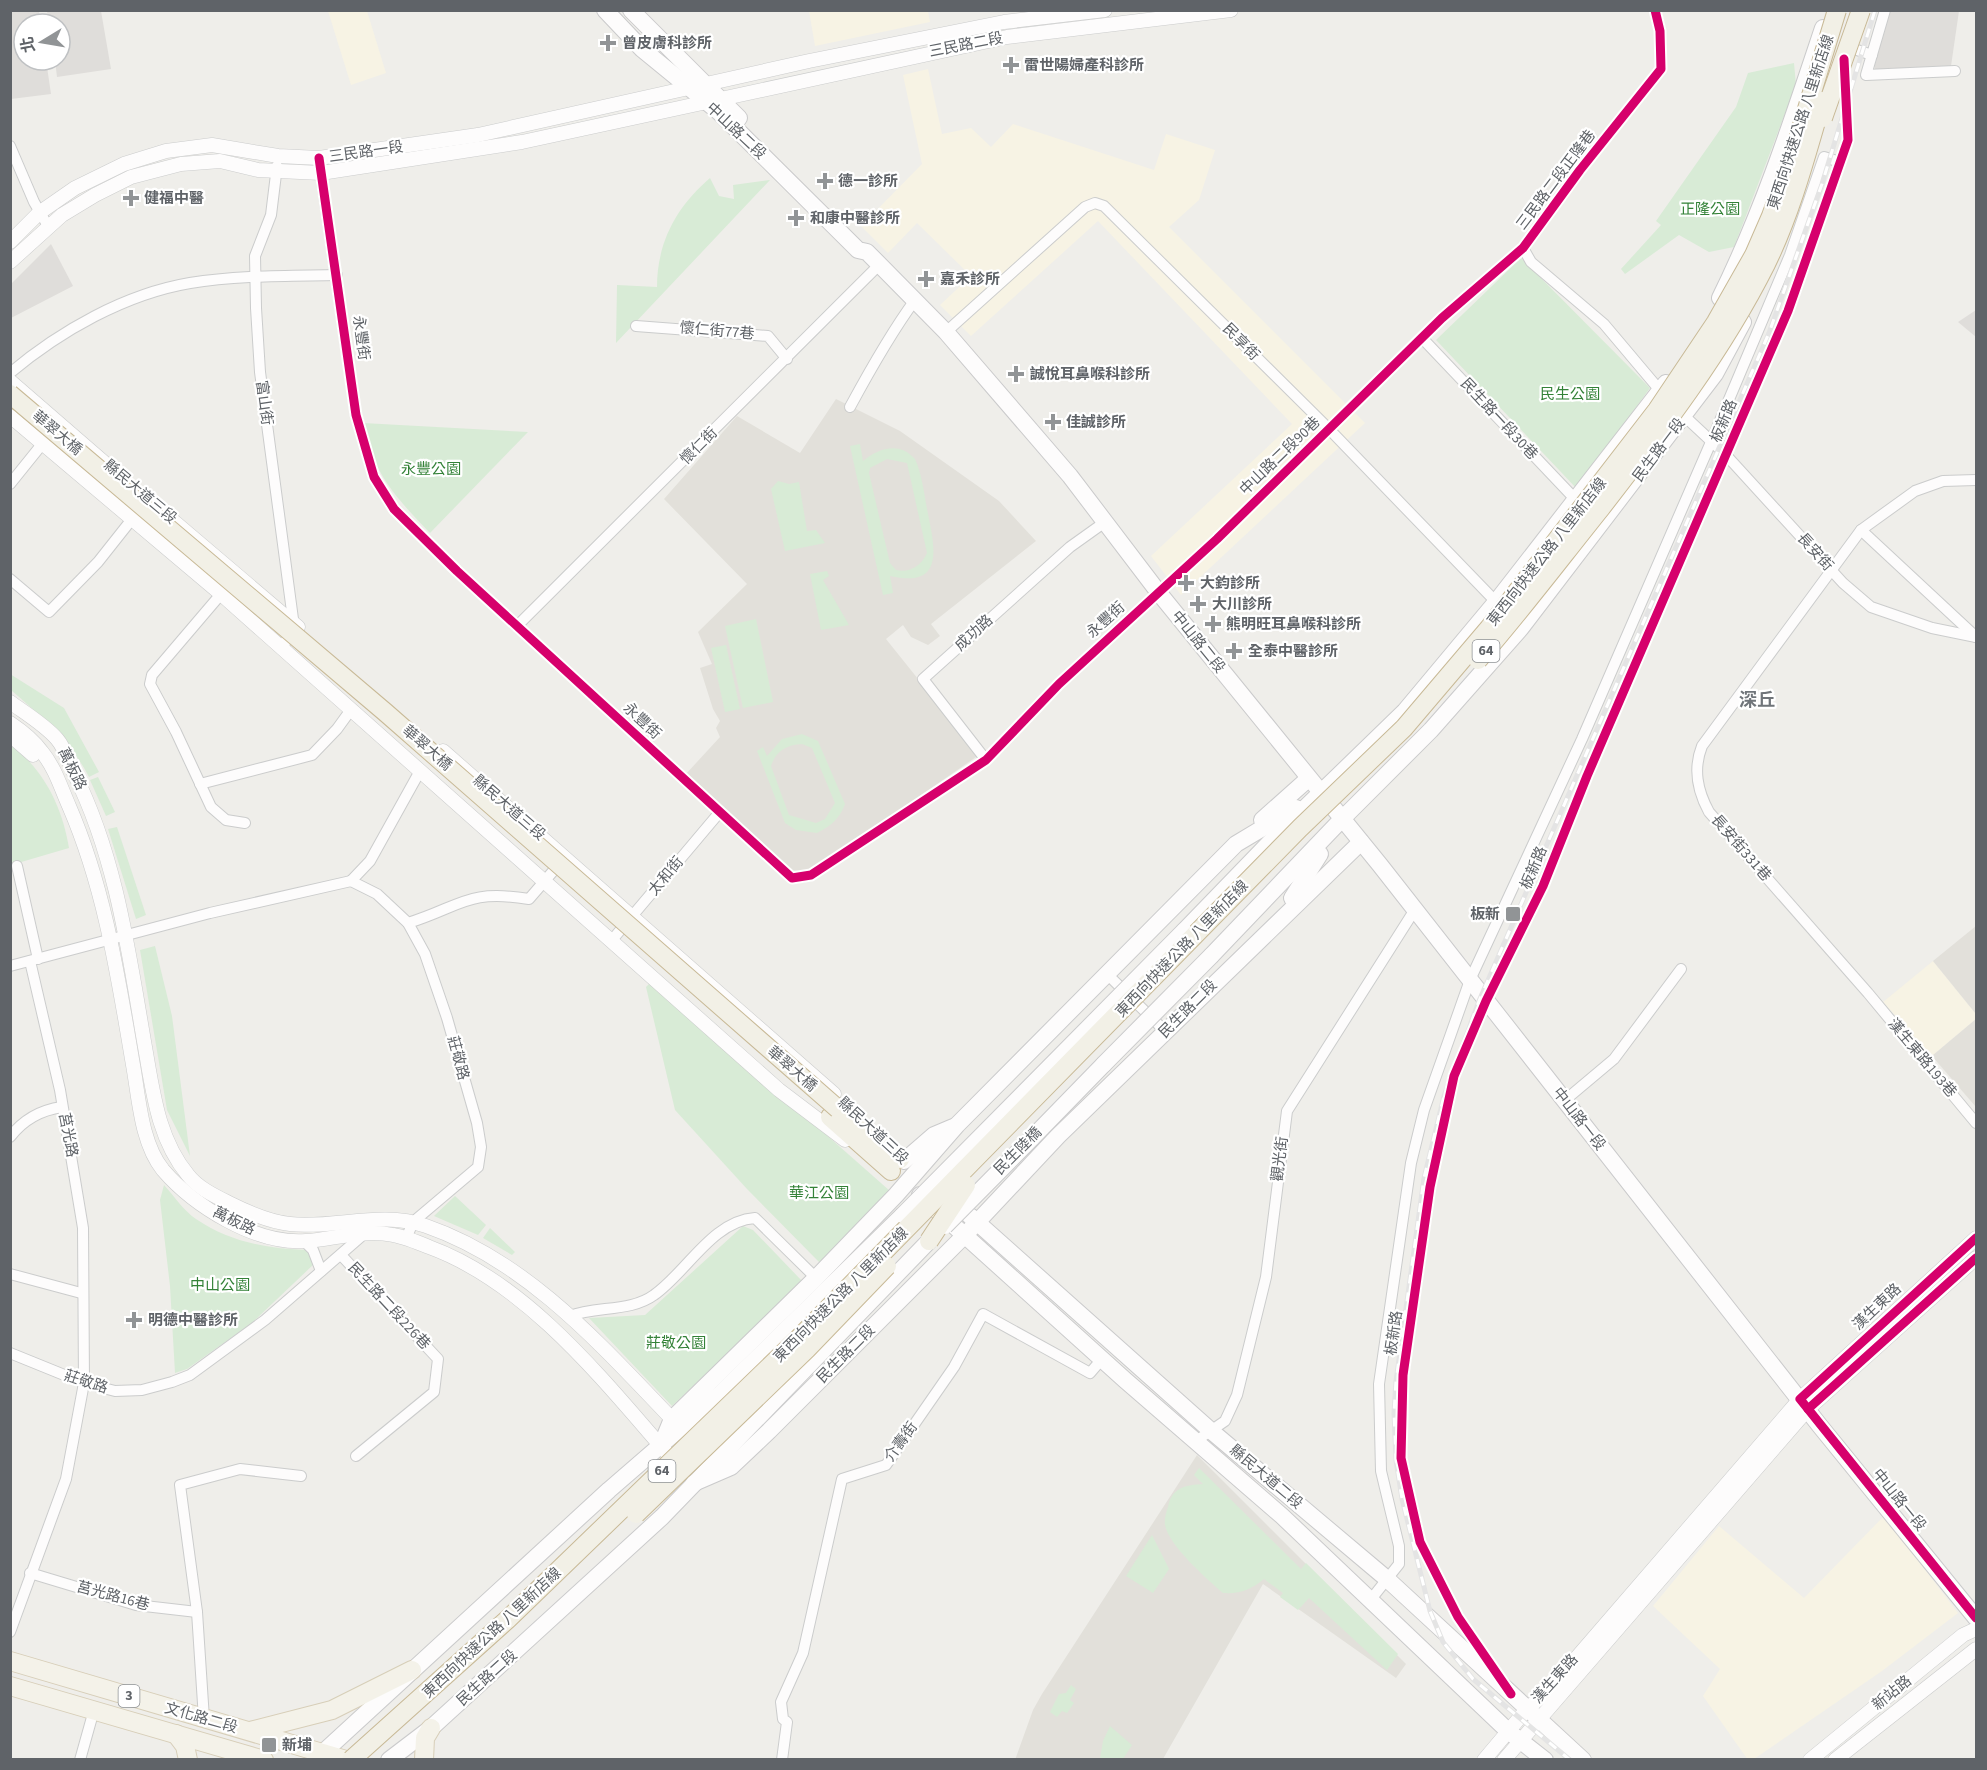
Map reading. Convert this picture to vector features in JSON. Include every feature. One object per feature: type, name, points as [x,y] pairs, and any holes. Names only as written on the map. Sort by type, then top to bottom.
[{"type":"highway","name":"東西向快速公路 八里新店線","points":[[368,1760],[626,1524],[807,1349],[964,1179],[1300,828],[1404,728],[1489,628],[1657,410],[1716,322],[1754,255],[1790,165],[1837,10]]},
{"type":"highway","name":"東西向快速公路 八里新店線","points":[[351,1760],[500,1627],[964,1179],[1414,732],[1498,637],[1669,419],[1722,341],[1766,262],[1804,164],[1849,10]]},
{"type":"highway","points":[[1804,164],[1835,90],[1860,10]]},
{"type":"highway","name":"華翠大橋","points":[[10,394],[385,712],[834,1113]]},
{"type":"highway","name":"華翠大橋","points":[[10,407],[834,1113]]},
{"type":"highway","points":[[834,1113],[903,1166]]},
{"type":"highway","points":[[903,1215],[964,1179]]},
{"type":"highway","points":[[929,1241],[964,1179]]},
{"type":"main road","name":"中山路二段","points":[[605,10],[642,49],[689,89],[710,94]]},
{"type":"main road","name":"中山路二段","points":[[631,10],[858,250],[866,252],[946,332],[1046,448],[1159,593],[1361,842],[1491,1007]]},
{"type":"main road","points":[[677,1424],[798,1319],[903,1215],[1405,711],[1496,602],[1660,391],[1719,300],[1750,239],[1781,158],[1829,10]]},
{"type":"main road","name":"民生路一段","points":[[1342,819],[1431,730],[1521,628],[1715,374],[1785,253],[1860,10]]},
{"type":"main road","points":[[903,1166],[957,1125],[1236,844],[1308,778]]},
{"type":"main road","points":[[1236,844],[1320,794]]},
{"type":"main road","name":"民生路二段","points":[[1278,919],[1342,819]]},
{"type":"main road","name":"民生陸橋","points":[[694,1483],[929,1241],[1211,957],[1342,819]]},
{"type":"main road","name":"民生路二段","points":[[389,1760],[431,1728],[662,1517],[694,1483],[731,1467],[971,1228],[1058,1136],[1278,919],[1361,842]]},
{"type":"main road","name":"中山路一段","points":[[1491,1007],[1804,1404],[1977,1618]]},
{"type":"main road","name":"縣民大道三段","points":[[903,1166],[906,1184],[941,1203]]},
{"type":"main road","name":"縣民大道三段","points":[[903,1166],[941,1203]]},
{"type":"main road","points":[[319,1756],[609,1490],[661,1446],[677,1424],[906,1184]]},
{"type":"main road","name":"縣民大道二段","points":[[941,1203],[1387,1580],[1582,1760]]},
{"type":"main road","name":"縣民大道二段","points":[[971,1228],[1102,1359],[1372,1598],[1514,1736],[1545,1760]]},
{"type":"main road","points":[[609,1490],[646,1481],[664,1481],[669,1489],[669,1497],[662,1517]]},
{"type":"main road","name":"文化路二段","points":[[10,1661],[248,1732],[319,1756]]},
{"type":"main road","points":[[248,1732],[332,1710],[412,1671]]},
{"type":"main road","name":"文化路二段","points":[[10,1686],[264,1760]]},
{"type":"main road","points":[[424,1760],[426,1738],[431,1728]]},
{"type":"main road","points":[[176,1734],[185,1746],[188,1760]]},
{"type":"main road","name":"3","points":[[319,1756],[346,1760]]},
{"type":"street","name":"三民路二段","points":[[710,94],[1004,22],[1105,10]]},
{"type":"street","name":"三民路二段","points":[[710,94],[1007,37],[1231,10]]},
{"type":"street","name":"三民路二段正隆巷","points":[[1422,338],[1487,277],[1523,248],[1580,170],[1660,69],[1660,31],[1655,10]]},
{"type":"street","points":[[1885,10],[1866,75],[1955,71]]},
{"type":"street","points":[[1846,53],[1872,55]]},
{"type":"street","name":"板新路","points":[[1511,1694],[1458,1617],[1420,1542],[1401,1458],[1403,1376],[1430,1187],[1454,1076],[1491,1007],[1806,262],[1848,140],[1846,53]]},
{"type":"street","name":"三民路一段","points":[[10,242],[39,213],[75,188],[143,157],[182,148],[212,145],[278,156],[319,158],[481,135],[689,89]]},
{"type":"street","name":"三民路一段","points":[[10,262],[48,226],[95,195],[147,172],[195,161],[220,161],[276,171],[321,173],[522,142],[710,94]]},
{"type":"street","points":[[10,146],[39,213],[48,226]]},
{"type":"street","name":"富山街","points":[[278,156],[271,215],[255,256],[260,372],[294,623]]},
{"type":"street","points":[[143,157],[147,172]]},
{"type":"street","name":"板新路","points":[[1372,1598],[1400,1564],[1399,1546],[1381,1471],[1378,1433],[1379,1384],[1413,1154],[1444,1050],[1470,980],[1582,740],[1711,442],[1824,157],[1840,162]]},
{"type":"street","name":"永豐街","points":[[319,158],[356,415],[374,477],[394,509],[517,626],[792,878],[799,879],[811,875],[986,760],[1059,684],[1159,593]]},
{"type":"street","name":"民享街","points":[[946,332],[1084,207],[1095,203],[1104,206],[1329,429],[1521,628]]},
{"type":"street","points":[[1750,239],[1806,262]]},
{"type":"street","name":"三民路二段正隆巷","points":[[1523,248],[1531,262],[1604,324],[1684,417]]},
{"type":"street","name":"懷仁街","points":[[517,626],[879,265]]},
{"type":"street","points":[[10,373],[38,351],[114,306],[189,283],[256,277],[337,275]]},
{"type":"street","points":[[850,407],[869,377],[888,337],[915,300]]},
{"type":"street","name":"懷仁街77巷","points":[[636,326],[768,336],[786,359]]},
{"type":"street","name":"中山路二段90巷","points":[[1159,593],[1422,338]]},
{"type":"street","name":"民生路一段30巷","points":[[1422,338],[1576,500]]},
{"type":"street","name":"縣民大道三段","points":[[10,381],[294,623],[794,1057],[903,1166]]},
{"type":"street","name":"縣民大道三段","points":[[10,416],[221,594],[779,1090],[823,1125],[903,1166]]},
{"type":"street","name":"長安街","points":[[1684,417],[1726,455],[1833,572],[1871,607],[1932,628],[1976,637]]},
{"type":"street","points":[[10,484],[43,443]]},
{"type":"street","points":[[1861,530],[1916,491],[1943,481],[1977,480]]},
{"type":"street","points":[[10,579],[49,612],[98,562],[133,519],[143,496]]},
{"type":"street","name":"成功路","points":[[986,760],[923,679],[1070,547],[1105,522]]},
{"type":"street","name":"長安街","points":[[1861,530],[1976,637]]},
{"type":"street","name":"長安街331巷","points":[[1861,530],[1833,572],[1702,746],[1697,759],[1697,778],[1700,792],[1709,812],[1868,993]]},
{"type":"street","points":[[221,594],[152,675],[150,684],[205,798],[217,815],[245,823]]},
{"type":"street","points":[[283,649],[294,623]]},
{"type":"street","name":"萬板路","points":[[10,702],[58,740],[97,829],[126,935],[157,1112],[172,1151],[189,1176],[219,1198],[247,1212],[288,1224],[310,1225],[365,1218],[413,1222],[473,1245],[545,1294],[570,1316],[677,1424]]},
{"type":"street","points":[[10,710],[67,759]]},
{"type":"street","points":[[200,784],[312,755],[337,729],[350,711]]},
{"type":"street","points":[[10,723],[36,745],[54,770]]},
{"type":"street","name":"萬板路","points":[[10,735],[54,770],[87,847],[112,939],[140,1104],[148,1138],[161,1167],[184,1192],[211,1210],[274,1240],[304,1241],[364,1234],[390,1234],[473,1266],[508,1289],[556,1334],[694,1483]]},
{"type":"street","points":[[10,966],[126,935],[351,881],[370,861],[420,771]]},
{"type":"street","name":"太和街","points":[[612,940],[719,813]]},
{"type":"street","points":[[408,922],[473,897],[497,894],[529,899],[565,857]]},
{"type":"street","name":"莒光路","points":[[10,1632],[30,1572],[66,1479],[84,1383],[81,1293],[83,1228],[17,866]]},
{"type":"street","name":"莊敬路","points":[[351,881],[377,894],[408,922],[425,954],[447,1018],[477,1123],[481,1147],[478,1167],[413,1222],[406,1239]]},
{"type":"street","name":"觀光街","points":[[1196,1441],[1225,1421],[1238,1395],[1266,1277],[1287,1111],[1414,911]]},
{"type":"street","points":[[1564,1101],[1614,1059],[1681,969]]},
{"type":"street","points":[[1107,974],[1165,1031]]},
{"type":"street","name":"漢生東路193巷","points":[[1868,993],[1977,1123]]},
{"type":"street","points":[[10,1137],[27,1120],[51,1109],[62,1107]]},
{"type":"street","points":[[570,1316],[588,1309],[615,1308],[654,1295],[711,1242],[742,1219],[755,1218],[816,1278]]},
{"type":"street","name":"莊敬路","points":[[10,1353],[84,1383],[116,1391],[142,1390],[190,1375],[276,1312],[364,1234]]},
{"type":"street","name":"漢生東路","points":[[1484,1760],[1514,1736],[1533,1715],[1547,1692],[1804,1404],[1977,1238]]},
{"type":"street","points":[[304,1241],[313,1250],[321,1272]]},
{"type":"street","name":"民生路二段226巷","points":[[341,1255],[438,1359],[434,1392],[356,1456]]},
{"type":"street","name":"漢生東路","points":[[1804,1404],[1977,1258]]},
{"type":"street","points":[[10,1274],[81,1293]]},
{"type":"street","name":"介壽街","points":[[782,1760],[787,1722],[783,1719],[781,1702],[803,1653],[842,1479],[886,1465],[954,1367],[983,1314],[1090,1373],[1102,1359]]},
{"type":"street","points":[[204,1719],[197,1612],[180,1485],[240,1469],[301,1476]]},
{"type":"street","name":"莒光路16巷","points":[[30,1572],[136,1605],[197,1612]]},
{"type":"street","name":"新站路","points":[[1810,1760],[1963,1635],[1977,1629]]},
{"type":"street","name":"新站路","points":[[1835,1760],[1977,1649]]},
{"type":"street","points":[[80,1760],[94,1710]]},
{"type":"street","name":"漢生東路","points":[[1504,1760],[1514,1736]]},
{"type":"shaded area","points":[[10,11],[39,11],[12,12],[12,72],[48,72],[51,94],[11,99]]},
{"type":"shaded area","points":[[101,11],[111,69],[57,77],[56,72],[72,72],[72,12],[47,12]]},
{"type":"shaded area","points":[[328,11],[367,11],[386,73],[351,85]]},
{"type":"shaded area","points":[[809,11],[928,11],[930,22],[815,46]]},
{"type":"shaded area","points":[[1890,11],[1959,11],[1951,66],[1876,71],[1873,63]]},
{"type":"shaded area","points":[[928,69],[942,134],[971,128],[991,147],[1013,124],[1154,170],[1166,134],[1215,150],[1199,200],[1169,227],[1365,423],[1181,595],[1151,556],[1292,424],[1098,221],[971,336],[940,305],[971,276],[917,223],[888,253],[861,226],[922,164],[903,75]]},
{"type":"shaded area","points":[[51,244],[73,286],[11,318],[11,284]]},
{"type":"shaded area","points":[[1976,310],[1976,337],[1958,322]]},
{"type":"shaded area","points":[[836,399],[900,431],[999,501],[1036,541],[931,624],[940,636],[928,645],[911,637],[903,625],[886,639],[979,755],[856,840],[805,872],[791,870],[685,775],[720,737],[716,728],[720,721],[713,709],[700,668],[712,664],[698,632],[747,584],[664,499],[737,416],[800,453]]},
{"type":"shaded area","points":[[1976,926],[1976,1014],[1933,961]]},
{"type":"shaded area","points":[[1933,961],[1976,1014],[1976,1019],[1932,1056],[1883,1002]]},
{"type":"shaded area","points":[[1976,1019],[1976,1107],[1932,1056]]},
{"type":"shaded area","points":[[1197,1455],[1406,1664],[1396,1678],[1263,1584],[1163,1759],[1015,1760],[1033,1710],[1042,1694]]},
{"type":"shaded area","points":[[1884,1516],[1958,1613],[1882,1671],[1754,1759],[1748,1760],[1703,1696],[1720,1669],[1653,1606],[1719,1526],[1804,1598]]},
{"type":"green space","name":"正隆公園","points":[[1794,63],[1796,85],[1734,247],[1709,252],[1679,235],[1625,274],[1621,269],[1661,225],[1656,221],[1736,107],[1748,73]]},
{"type":"green space","points":[[710,178],[719,196],[734,199],[733,185],[770,180],[616,343],[617,285],[657,287],[660,255],[671,227],[687,201]]},
{"type":"green space","name":"民生公園","points":[[1521,258],[1650,388],[1577,489],[1436,340]]},
{"type":"green space","name":"永豐公園","points":[[363,423],[528,432],[430,533],[396,496],[379,470],[372,456]]},
{"type":"green space","points":[[860,444],[863,461],[889,448],[903,450],[915,459],[919,471],[932,536],[932,561],[929,570],[921,576],[908,578],[890,576],[893,593],[883,595],[850,446]],"holes":[[[887,459],[907,463],[927,553],[922,562],[914,568],[901,571],[896,570],[890,563],[869,473],[870,468]]]},
{"type":"green space","points":[[778,481],[789,484],[799,482],[807,531],[816,530],[825,543],[785,551],[771,489]]},
{"type":"green space","points":[[827,571],[829,576],[823,580],[849,625],[821,630],[810,574]]},
{"type":"green space","points":[[756,619],[773,702],[743,708],[725,626]]},
{"type":"green space","points":[[726,645],[740,709],[725,712],[711,648]]},
{"type":"green space","points":[[10,674],[64,708],[99,772],[89,777],[64,740],[11,690]]},
{"type":"green space","points":[[802,734],[818,741],[845,804],[834,821],[817,833],[796,830],[785,823],[757,751],[763,747],[767,756],[782,739]],"holes":[[[802,744],[812,748],[835,803],[825,819],[816,823],[789,815],[771,766],[776,756],[786,747]]]},
{"type":"green space","points":[[11,745],[33,766],[50,791],[62,818],[69,848],[11,865]]},
{"type":"green space","points":[[98,777],[115,812],[106,816],[90,780]]},
{"type":"green space","points":[[117,827],[146,915],[136,919],[108,829]]},
{"type":"green space","points":[[155,946],[172,1016],[190,1156],[167,1110],[140,950]]},
{"type":"green space","name":"華江公園","points":[[652,981],[890,1191],[820,1263],[747,1189],[675,1110],[646,987]]},
{"type":"green space","name":"中山公園","points":[[164,1185],[187,1212],[209,1227],[250,1243],[308,1250],[314,1264],[252,1323],[187,1369],[175,1373],[170,1286],[160,1200]]},
{"type":"green space","points":[[455,1196],[486,1225],[478,1235],[434,1216]]},
{"type":"green space","name":"莊敬公園","points":[[743,1226],[753,1230],[803,1282],[672,1406],[589,1318],[645,1315]]},
{"type":"green space","points":[[490,1228],[515,1252],[512,1255],[483,1238]]},
{"type":"green space","points":[[1199,1468],[1301,1569],[1306,1563],[1398,1654],[1387,1670],[1309,1598],[1298,1610],[1280,1597],[1283,1593],[1264,1579],[1245,1591],[1223,1593],[1190,1562],[1168,1533],[1165,1518],[1170,1500],[1176,1491],[1186,1486],[1203,1484],[1194,1475]]},
{"type":"green space","points":[[1152,1535],[1169,1569],[1153,1593],[1126,1576]]},
{"type":"green space","points":[[1071,1685],[1076,1689],[1070,1700],[1074,1703],[1067,1713],[1062,1711],[1057,1717],[1050,1712],[1059,1694],[1066,1693]]},
{"type":"green space","points":[[1110,1726],[1132,1745],[1123,1759],[1100,1759],[1103,1741]]},
{"type":"railway","points":[[1570,1760],[1473,1679],[1443,1642],[1430,1611],[1402,1499],[1396,1460],[1394,1413],[1396,1381],[1424,1178],[1444,1096],[1479,1001],[1769,333],[1822,184],[1875,10]]},
{"type":"cycle path","points":[[319,158],[356,415],[374,477],[394,509],[457,571],[792,878],[811,875],[986,760],[1059,684],[1217,539],[1442,318],[1523,248],[1580,170],[1661,69],[1660,31],[1655,10]]},
{"type":"cycle path","points":[[1511,1694],[1458,1617],[1420,1542],[1401,1458],[1403,1375],[1430,1187],[1454,1076],[1486,1001],[1543,886],[1587,776],[1788,311],[1848,140],[1844,59]]},
{"type":"cycle path","points":[[1976,1238],[1800,1399],[1976,1618]]},
{"type":"cycle path","points":[[1808,1409],[1976,1258]]},
{"type":"place","name":"曾皮膚科診所","points":[[608,43]]},
{"type":"place","name":"雷世陽婦產科診所","points":[[1011,65]]},
{"type":"place","name":"德一診所","points":[[825,181]]},
{"type":"place","name":"健福中醫","points":[[131,198]]},
{"type":"place","name":"和康中醫診所","points":[[796,218]]},
{"type":"place","name":"嘉禾診所","points":[[926,279]]},
{"type":"place","name":"誠悅耳鼻喉科診所","points":[[1016,374]]},
{"type":"place","name":"佳誠診所","points":[[1053,422]]},
{"type":"place","name":"大鈞診所","points":[[1186,583]]},
{"type":"place","name":"大川診所","points":[[1198,604]]},
{"type":"place","name":"熊明旺耳鼻喉科診所","points":[[1213,624]]},
{"type":"place","name":"全泰中醫診所","points":[[1234,651]]},
{"type":"place","name":"板新","points":[[1513,914]]},
{"type":"place","name":"明德中醫診所","points":[[134,1320]]},
{"type":"place","name":"新埔","points":[[269,1745]]},
{"type":"district","name":"深丘","points":[[1757,700]]}]
